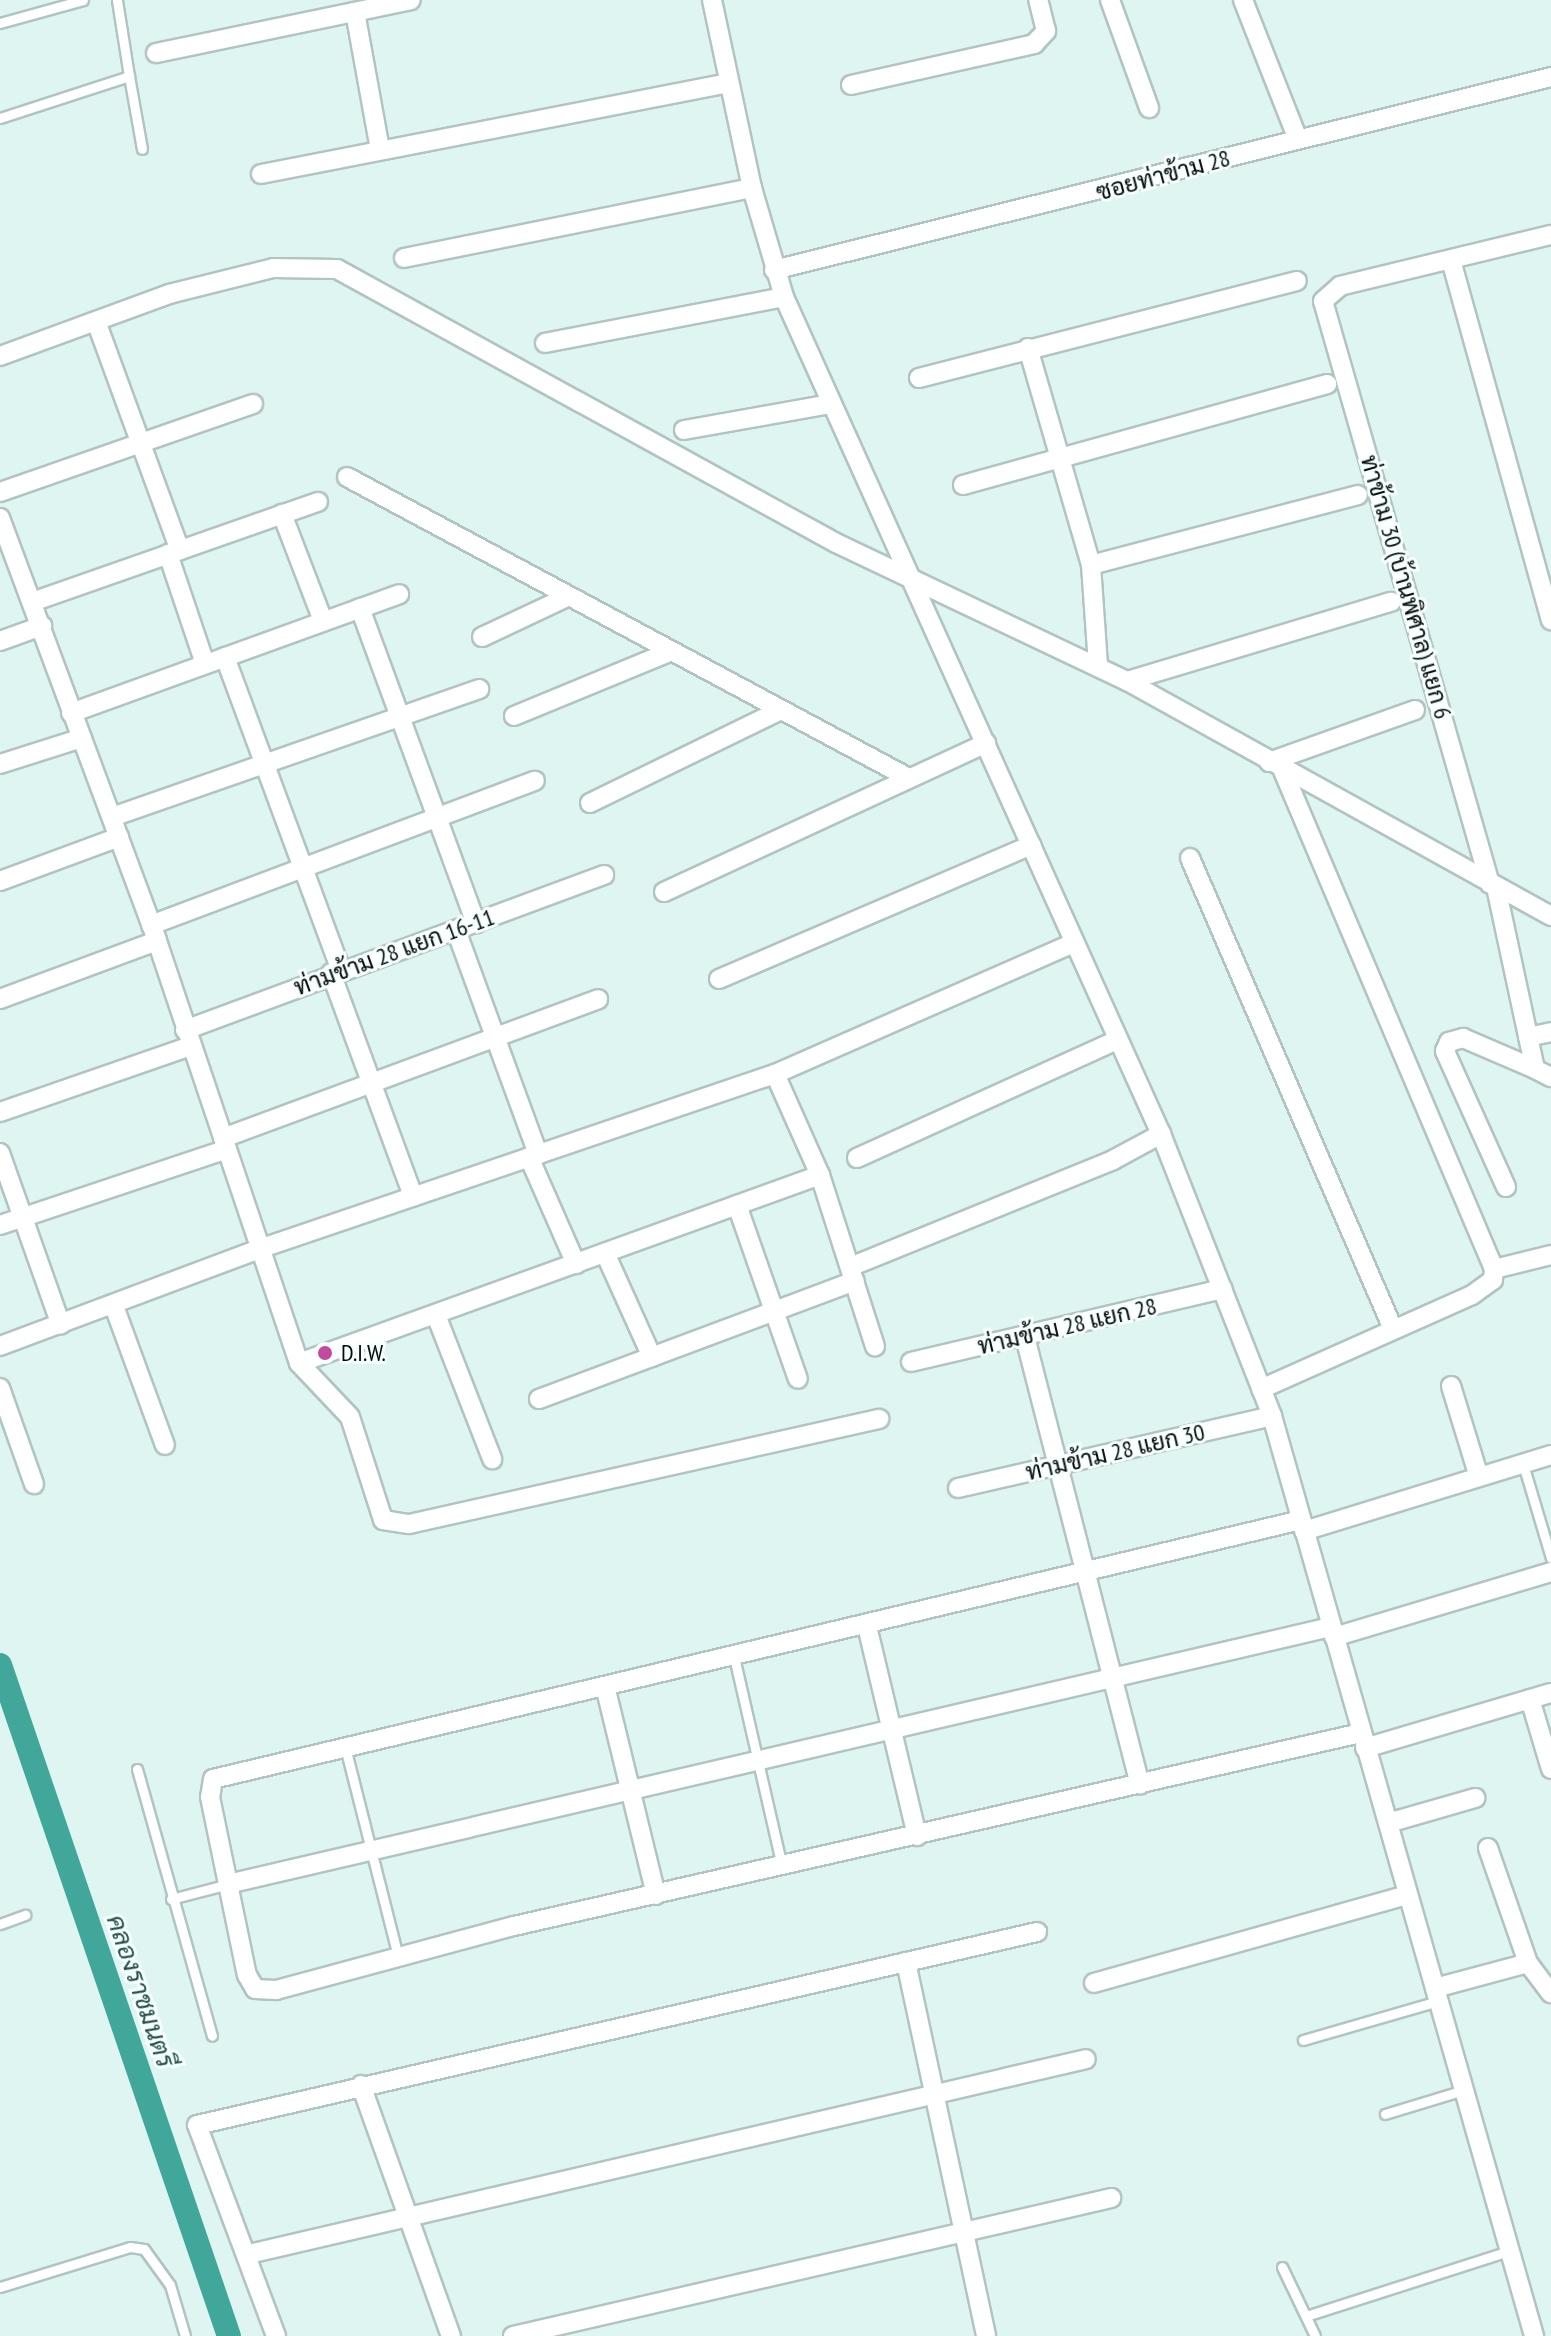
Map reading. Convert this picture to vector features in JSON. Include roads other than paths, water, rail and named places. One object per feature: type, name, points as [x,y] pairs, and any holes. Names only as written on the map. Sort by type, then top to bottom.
[{"type":"street","points":[[156,53],[411,0]]},
{"type":"street","points":[[712,0],[752,188],[784,297],[908,578],[986,743],[1071,944],[1161,1134],[1272,1416],[1534,2336]]},
{"type":"street","points":[[851,85],[1042,41],[1046,31],[1038,0]]},
{"type":"street","points":[[1110,0],[1149,108]]},
{"type":"street","points":[[1243,0],[1297,137]]},
{"type":"street","points":[[355,12],[380,150]]},
{"type":"street","name":"ซอยท่าข้าม 28","points":[[774,270],[1116,189],[1297,137],[1551,77]]},
{"type":"street","points":[[261,174],[728,83]]},
{"type":"street","points":[[404,258],[752,188]]},
{"type":"street","points":[[1551,235],[1451,260],[1551,620]]},
{"type":"street","name":"ท่าข้าม 30 (บ้านพิศาล) แยก 6","points":[[1451,260],[1328,292],[1323,301],[1493,886],[1528,1037],[1543,1073]]},
{"type":"street","points":[[0,356],[96,321],[273,268],[337,269],[908,578],[1127,681],[1551,916]]},
{"type":"street","points":[[919,378],[1297,281]]},
{"type":"street","points":[[545,343],[784,297]]},
{"type":"street","points":[[96,321],[140,443],[205,664]]},
{"type":"street","points":[[1028,348],[1091,565],[1098,666]]},
{"type":"street","points":[[963,485],[1060,455],[1327,384]]},
{"type":"street","points":[[0,492],[253,404]]},
{"type":"street","points":[[684,430],[830,404]]},
{"type":"street","points":[[347,477],[569,596],[667,653],[907,777]]},
{"type":"street","points":[[1091,565],[1358,495]]},
{"type":"street","points":[[32,602],[318,502]]},
{"type":"street","points":[[282,514],[323,621]]},
{"type":"street","points":[[0,518],[154,933],[299,1363],[350,1417],[376,1511],[395,1525],[879,1419]]},
{"type":"street","points":[[71,713],[399,594]]},
{"type":"street","points":[[482,637],[569,596]]},
{"type":"street","points":[[1127,681],[1391,602]]},
{"type":"street","points":[[360,608],[476,923]]},
{"type":"street","points":[[0,641],[42,626]]},
{"type":"street","points":[[514,716],[667,653]]},
{"type":"street","points":[[225,657],[304,868],[370,1083],[413,1196]]},
{"type":"street","points":[[112,817],[479,689]]},
{"type":"street","points":[[590,803],[781,710]]},
{"type":"street","points":[[1276,766],[1415,710]]},
{"type":"street","points":[[0,764],[82,738]]},
{"type":"street","points":[[664,892],[986,743]]},
{"type":"street","points":[[1261,1389],[1486,1287],[1494,1269],[1276,766]]},
{"type":"street","points":[[0,999],[304,868],[535,781]]},
{"type":"street","points":[[0,881],[119,837]]},
{"type":"street","points":[[719,979],[1031,845]]},
{"type":"street","points":[[1190,858],[1393,1329]]},
{"type":"street","name":"ท่ามข้าม 28 แยก 16-11","points":[[0,1112],[188,1038],[336,972],[604,875]]},
{"type":"street","points":[[456,930],[534,1156],[576,1264]]},
{"type":"street","points":[[0,1346],[114,1306],[262,1248],[775,1074],[1071,944]]},
{"type":"street","points":[[0,1225],[225,1144],[370,1083],[598,999]]},
{"type":"street","points":[[1528,1037],[1551,1032]]},
{"type":"street","points":[[1506,1187],[1445,1051],[1449,1042],[1463,1038],[1543,1073]]},
{"type":"street","points":[[857,1158],[1115,1041]]},
{"type":"street","points":[[775,1074],[820,1175],[875,1346]]},
{"type":"street","points":[[539,1399],[774,1311],[1113,1160],[1161,1134]]},
{"type":"street","points":[[0,1153],[61,1325]]},
{"type":"street","points":[[299,1363],[820,1175]]},
{"type":"street","points":[[737,1205],[798,1379]]},
{"type":"street","points":[[605,1253],[652,1357]]},
{"type":"street","points":[[1494,1269],[1551,1255]]},
{"type":"street","name":"ท่ามข้าม 28 แยก 28","points":[[911,1362],[1223,1289]]},
{"type":"street","points":[[114,1306],[165,1445]]},
{"type":"street","points":[[436,1315],[492,1459]]},
{"type":"street","points":[[1025,1337],[1140,1784]]},
{"type":"street","points":[[1451,1386],[1479,1477]]},
{"type":"street","points":[[0,1388],[34,1484]]},
{"type":"street","name":"ท่ามข้าม 28 แยก 30","points":[[958,1488],[1272,1416]]},
{"type":"street","points":[[1551,1455],[1303,1526],[1086,1570],[867,1626],[213,1779],[210,1797],[255,1989],[276,1990],[398,1956],[656,1895],[1140,1784],[1363,1740],[1551,1693]]},
{"type":"street","points":[[228,1884],[892,1726],[1113,1676],[1332,1632],[1551,1572]]},
{"type":"street","points":[[867,1626],[917,1836]]},
{"type":"street","points":[[605,1686],[656,1895]]},
{"type":"street","points":[[1530,1699],[1551,1769]]},
{"type":"street","points":[[1388,1823],[1475,1798]]},
{"type":"street","points":[[1488,1848],[1528,1963],[1551,1993]]},
{"type":"street","points":[[1094,1983],[1407,1895]]},
{"type":"street","points":[[276,2336],[249,2254],[197,2125],[1037,1932]]},
{"type":"street","points":[[906,1962],[967,2232],[986,2336]]},
{"type":"street","points":[[1437,1994],[1528,1963]]},
{"type":"street","points":[[249,2254],[406,2214],[1086,2059]]},
{"type":"street","points":[[361,2085],[451,2336]]},
{"type":"street","points":[[513,2336],[1111,2198]]},
{"type":"lane","points":[[0,23],[83,0]]},
{"type":"lane","points":[[117,0],[142,149]]},
{"type":"lane","points":[[0,118],[129,76]]},
{"type":"lane","points":[[1523,1464],[1551,1558]]},
{"type":"lane","points":[[734,1657],[760,1758],[782,1866]]},
{"type":"lane","points":[[345,1747],[398,1956]]},
{"type":"lane","points":[[137,1769],[171,1899],[212,2036]]},
{"type":"lane","points":[[171,1899],[228,1884]]},
{"type":"lane","points":[[0,1924],[25,1915]]},
{"type":"lane","points":[[1303,2040],[1437,1994]]},
{"type":"lane","points":[[1385,2114],[1464,2090]]},
{"type":"lane","points":[[0,2287],[130,2247],[144,2249],[170,2285],[185,2336]]},
{"type":"lane","points":[[1306,2316],[1508,2251]]},
{"type":"lane","points":[[1282,2267],[1315,2336]]},
{"type":"waterway","name":"คลองราชมนตรี","points":[[0,1665],[229,2336]]},
{"type":"place","name":"D.I.W.","points":[[325,1353]]}]
